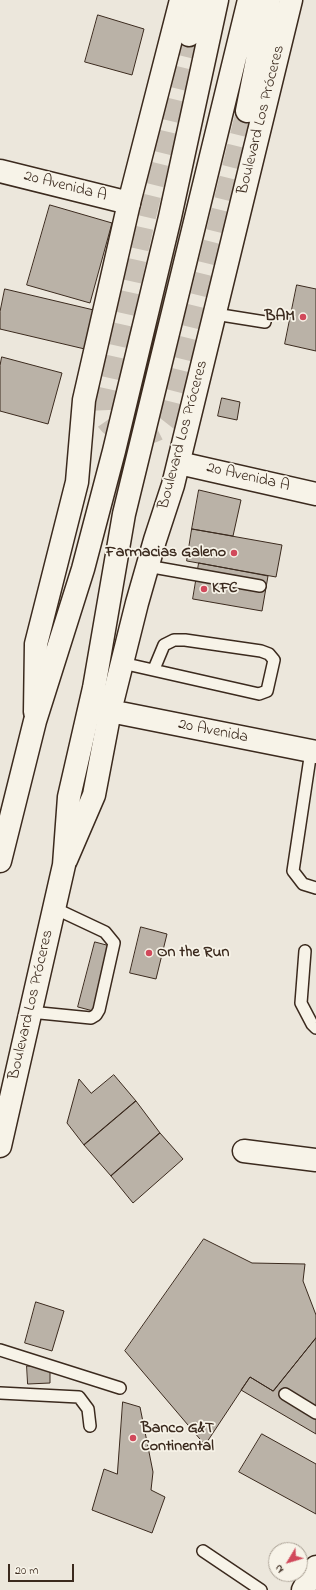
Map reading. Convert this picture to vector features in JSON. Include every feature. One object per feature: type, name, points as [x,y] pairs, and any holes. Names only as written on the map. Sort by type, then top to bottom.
[{"type":"main road","points":[[35,721],[36,644],[77,482],[84,400],[129,203],[181,0]]},
{"type":"main road","points":[[189,35],[198,0]]},
{"type":"main road","points":[[0,861],[35,721],[83,569],[114,452],[170,217],[216,0]]},
{"type":"main road","name":"Boulevard Los Próceres","points":[[0,1146],[64,865],[69,797],[94,688],[124,514],[248,0]]},
{"type":"main road","points":[[247,111],[269,0]]},
{"type":"main road","name":"Boulevard Los Próceres","points":[[64,865],[94,795],[110,711],[155,540],[174,485],[291,0]]},
{"type":"main road","name":"20 Avenida A","points":[[0,171],[129,203]]},
{"type":"main road","name":"20 Avenida A","points":[[179,463],[316,494]]},
{"type":"main road","name":"20 Avenida","points":[[110,711],[314,752]]},
{"type":"main road","points":[[244,1151],[316,1160]]},
{"type":"lane","points":[[215,314],[265,322]]},
{"type":"lane","points":[[148,566],[260,586]]},
{"type":"lane","points":[[122,663],[154,669],[259,694],[267,691],[274,660],[269,654],[261,651],[185,640],[174,640],[164,645],[154,669]]},
{"type":"lane","points":[[314,752],[293,871],[303,884],[316,888]]},
{"type":"lane","points":[[30,1012],[91,1018],[96,1015],[101,1002],[114,943],[105,932],[54,908]]},
{"type":"lane","points":[[305,951],[301,1002],[312,1024],[316,1028]]},
{"type":"lane","points":[[0,1350],[120,1388]]},
{"type":"lane","points":[[0,1393],[79,1397],[88,1409],[90,1426]]},
{"type":"lane","points":[[285,1394],[316,1413]]},
{"type":"lane","points":[[203,1551],[261,1590]]},
{"type":"building","points":[[98,15],[144,29],[132,75],[85,62]]},
{"type":"building","points":[[50,205],[112,223],[90,303],[27,285]]},
{"type":"building","name":"BAM","points":[[297,285],[316,289],[316,351],[285,344]]},
{"type":"building","points":[[5,289],[98,311],[89,350],[0,329],[0,312]]},
{"type":"building","points":[[2,357],[62,373],[48,424],[0,411],[0,366]]},
{"type":"building","points":[[222,398],[240,402],[237,420],[218,416]]},
{"type":"building","points":[[199,490],[241,500],[233,536],[192,529]]},
{"type":"building","name":"Farmacias Galeno","points":[[192,529],[282,545],[276,577],[187,561]]},
{"type":"building","points":[[199,563],[268,576],[262,611],[193,599]]},
{"type":"building","name":"On the Run","points":[[141,927],[167,934],[156,979],[130,973]]},
{"type":"building","points":[[95,942],[114,947],[97,1012],[78,1007]]},
{"type":"building","points":[[114,1075],[136,1101],[84,1145],[67,1123],[79,1079],[91,1093]]},
{"type":"building","points":[[136,1101],[160,1133],[111,1176],[84,1145]]},
{"type":"building","points":[[160,1133],[183,1159],[133,1203],[111,1176]]},
{"type":"building","points":[[204,1239],[252,1263],[305,1264],[303,1281],[316,1315],[316,1338],[273,1391],[250,1377],[205,1445],[125,1351]]},
{"type":"building","points":[[36,1302],[64,1311],[52,1351],[25,1343]]},
{"type":"building","points":[[316,1338],[316,1434],[241,1390],[250,1377],[273,1391]]},
{"type":"building","points":[[27,1366],[50,1366],[50,1383],[28,1384]]},
{"type":"building","name":"Banco G&T Continental","points":[[123,1402],[140,1407],[153,1472],[151,1490],[165,1497],[152,1533],[92,1510],[104,1469],[117,1474]]},
{"type":"building","points":[[262,1434],[316,1464],[316,1514],[239,1472]]},
{"type":"tunnel","points":[[189,35],[143,225],[104,401],[103,409],[105,417],[109,423],[124,432],[142,434],[158,429],[166,423],[174,406],[247,111]]},
{"type":"place","name":"BAM","points":[[303,317]]},
{"type":"place","name":"Farmacias Galeno","points":[[234,553]]},
{"type":"place","name":"KFC","points":[[204,589]]},
{"type":"place","name":"On the Run","points":[[149,953]]},
{"type":"place","name":"Banco G&T Continental","points":[[133,1438]]}]
